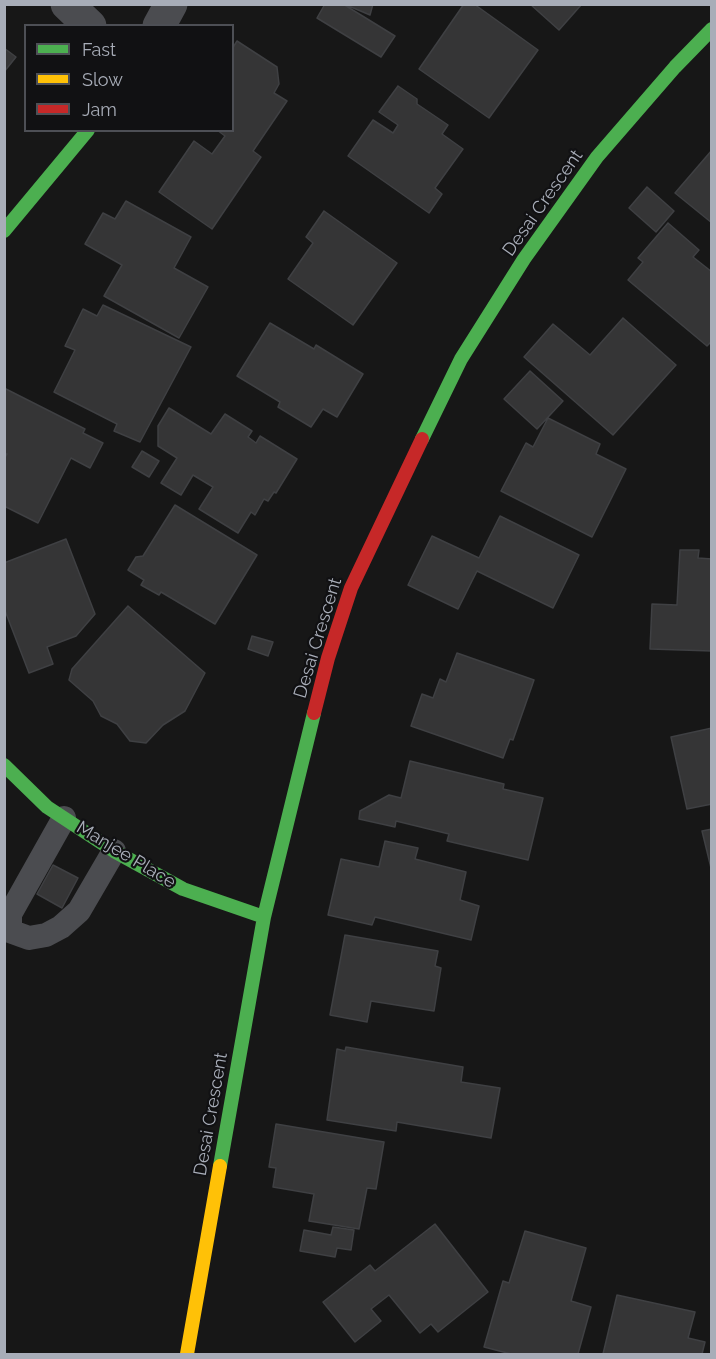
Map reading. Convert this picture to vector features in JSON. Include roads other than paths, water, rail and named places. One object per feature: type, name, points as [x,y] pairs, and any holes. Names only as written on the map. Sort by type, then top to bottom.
[{"type":"street","points":[[67,4],[88,24]]},
{"type":"street","points":[[160,24],[171,4]]},
{"type":"street","name":"Desai Crescent","points":[[187,1354],[264,917],[328,658],[351,588],[461,359],[524,260],[597,157],[711,29]]},
{"type":"street","points":[[4,231],[86,132]]},
{"type":"street","name":"Manjee Place","points":[[4,765],[47,807],[114,851],[183,889],[264,917]]},
{"type":"lane","points":[[64,818],[10,914],[7,929],[29,938],[46,935],[61,927],[79,911],[114,851]]}]
